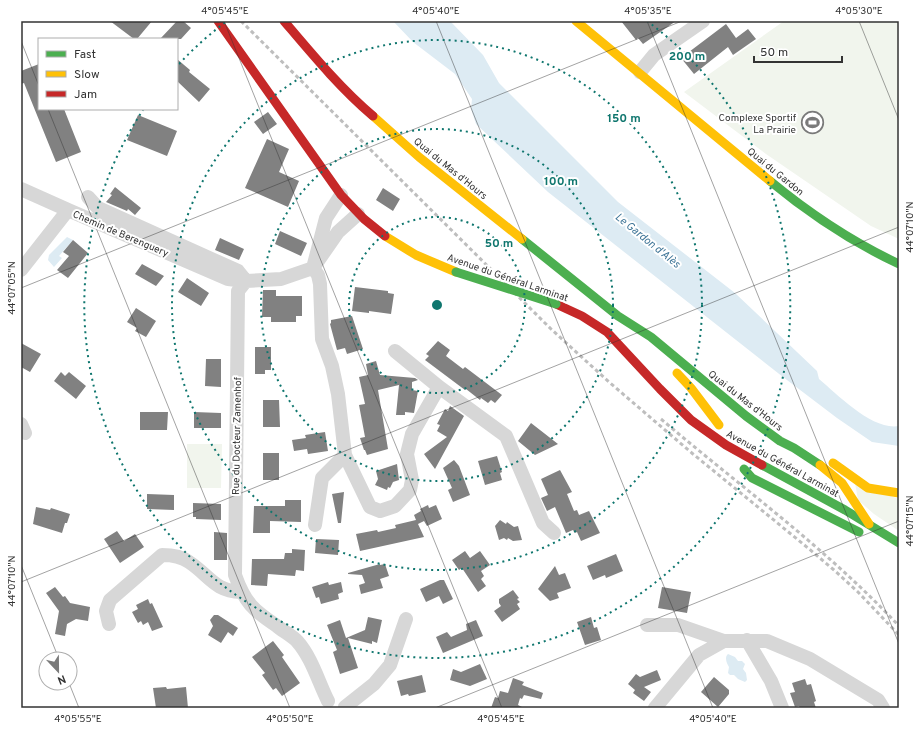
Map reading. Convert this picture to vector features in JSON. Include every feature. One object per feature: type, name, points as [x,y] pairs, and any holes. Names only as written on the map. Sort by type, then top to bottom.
[{"type":"main road","name":"Avenue du Général Larminat","points":[[218,21],[341,195],[358,214],[378,232],[415,255],[456,272],[556,304],[582,316],[607,332],[691,420],[726,446],[846,510],[899,543]]},
{"type":"main road","name":"Quai du Mas d'Hours","points":[[284,21],[314,56],[359,104],[419,157],[618,316],[691,388],[719,425]]},
{"type":"main road","name":"Quai du Gardon","points":[[576,21],[794,200],[837,231],[872,251],[899,264]]},
{"type":"main road","name":"Quai du Mas d'Hours","points":[[618,316],[651,337],[746,416],[780,441],[819,464],[842,483],[869,524]]},
{"type":"main road","points":[[794,448],[823,457],[868,488],[899,493]]},
{"type":"main road","points":[[744,469],[752,478],[866,535]]},
{"type":"main road","points":[[878,541],[899,552]]},
{"type":"street","points":[[640,72],[654,55],[703,21]]},
{"type":"street","points":[[21,189],[68,210]]},
{"type":"street","points":[[341,195],[326,218],[314,268],[318,275],[320,284],[322,339],[332,366],[338,394],[345,455],[370,507],[380,511],[395,506],[410,490],[412,480],[407,454],[412,434],[439,387]]},
{"type":"street","name":"Chemin de Berenguery","points":[[88,197],[98,208],[238,271],[246,281]]},
{"type":"street","name":"Chemin de Berenguery","points":[[21,270],[68,210],[228,279],[246,281],[281,279],[314,268]]},
{"type":"street","points":[[314,268],[338,232],[358,214]]},
{"type":"street","name":"Rue du Docteur Zamenhof","points":[[246,281],[238,291],[235,575],[241,592],[253,609],[295,639],[304,650],[312,663],[325,705]]},
{"type":"street","points":[[395,350],[439,387],[506,436],[543,523],[554,533]]},
{"type":"street","points":[[315,525],[322,478],[345,455]]},
{"type":"street","points":[[109,624],[106,611],[110,600],[162,555],[176,556],[189,561],[220,587],[230,591],[241,592]]},
{"type":"street","points":[[325,705],[337,699],[342,702],[345,708],[374,684],[390,665],[406,619]]},
{"type":"street","points":[[647,626],[678,625],[724,640],[767,640],[810,659],[878,700],[883,708]]},
{"type":"street","points":[[655,708],[699,655],[724,640]]},
{"type":"street","points":[[747,640],[771,681],[782,708]]},
{"type":"shaded area","name":"Complexe Sportif La Prairie","points":[[784,21],[899,21],[899,239],[871,226],[766,154],[684,92]]},
{"type":"shaded area","points":[[187,444],[222,444],[221,488],[187,488]]},
{"type":"shaded area","points":[[855,483],[899,499],[899,531],[874,514],[858,500]]},
{"type":"water","name":"Le Gardon d'Alès","points":[[393,21],[450,21],[483,55],[499,83],[618,202],[735,293],[817,371],[819,379],[856,410],[867,418],[878,423],[889,426],[899,426],[899,446],[872,442],[837,418],[548,192],[476,124],[471,109],[472,99],[455,74],[413,42]]},
{"type":"water","points":[[67,237],[73,240],[59,256],[62,258],[54,267],[48,260],[49,255]]},
{"type":"water","points":[[728,654],[745,664],[743,669],[746,673],[747,680],[745,682],[728,673],[729,667],[726,659]]},
{"type":"building","points":[[110,21],[152,21],[138,38],[133,38]]},
{"type":"building","points":[[177,21],[183,21],[191,28],[181,39],[161,38]]},
{"type":"building","points":[[621,21],[676,21],[643,44],[638,38],[636,40]]},
{"type":"building","points":[[726,24],[736,38],[748,29],[756,39],[733,55],[728,47],[694,74],[681,58]]},
{"type":"building","points":[[178,60],[190,70],[189,72],[210,89],[199,102],[178,82]]},
{"type":"building","points":[[38,64],[38,110],[64,110],[81,152],[56,162],[24,83],[21,84],[21,71]]},
{"type":"building","points":[[268,112],[277,124],[263,134],[254,122]]},
{"type":"building","points":[[138,115],[177,131],[167,156],[127,140]]},
{"type":"building","points":[[267,139],[289,149],[279,172],[299,181],[288,207],[245,188]]},
{"type":"building","points":[[115,187],[141,208],[135,215],[128,209],[127,211],[106,202],[112,195],[110,194]]},
{"type":"building","points":[[383,188],[400,199],[393,211],[376,200]]},
{"type":"building","points":[[280,231],[307,243],[301,256],[275,244]]},
{"type":"building","points":[[220,238],[244,249],[239,260],[215,250]]},
{"type":"building","points":[[73,240],[88,253],[68,278],[57,270],[69,256],[63,252]]},
{"type":"building","points":[[142,264],[164,276],[156,286],[135,274]]},
{"type":"building","points":[[187,278],[209,293],[201,306],[178,292]]},
{"type":"building","points":[[355,287],[388,291],[388,293],[394,294],[391,314],[369,311],[369,313],[352,311]]},
{"type":"building","points":[[263,290],[276,290],[276,296],[302,296],[302,316],[296,316],[296,322],[271,322],[271,317],[262,317]]},
{"type":"building","points":[[136,308],[156,321],[146,337],[135,331],[137,328],[127,322]]},
{"type":"building","points":[[352,316],[363,349],[347,354],[345,348],[337,350],[330,324],[331,320]]},
{"type":"building","points":[[438,341],[450,350],[446,356],[463,369],[465,367],[502,395],[495,403],[491,400],[488,403],[481,398],[480,400],[425,360],[429,356],[426,354]]},
{"type":"building","points":[[21,343],[41,354],[30,372],[21,367]]},
{"type":"building","points":[[255,347],[271,347],[271,370],[265,370],[265,374],[255,374]]},
{"type":"building","points":[[206,359],[221,359],[221,387],[205,386]]},
{"type":"building","points":[[376,361],[380,375],[415,378],[418,380],[412,382],[412,390],[418,391],[414,413],[405,412],[405,415],[396,415],[399,385],[378,390],[388,449],[367,455],[360,438],[365,437],[359,405],[365,404],[359,377],[368,375],[366,364]]},
{"type":"building","points":[[61,372],[65,376],[69,372],[86,386],[76,399],[54,381]]},
{"type":"building","points":[[263,400],[279,400],[280,427],[263,427]]},
{"type":"building","points":[[450,406],[464,416],[435,469],[424,454],[447,437],[437,431],[440,425],[437,424],[445,409],[448,411]]},
{"type":"building","points":[[140,412],[168,412],[167,430],[140,430]]},
{"type":"building","points":[[194,412],[221,413],[221,428],[194,428]]},
{"type":"building","points":[[531,423],[558,444],[535,455],[518,441]]},
{"type":"building","points":[[325,432],[328,451],[308,454],[307,449],[294,451],[292,440],[306,438],[305,435]]},
{"type":"building","points":[[263,453],[279,453],[279,480],[263,480]]},
{"type":"building","points":[[497,456],[502,472],[500,473],[502,480],[485,485],[478,461]]},
{"type":"building","points":[[454,460],[459,466],[470,495],[453,502],[448,490],[452,488],[443,468]]},
{"type":"building","points":[[397,464],[399,480],[393,482],[387,490],[375,485],[378,479],[376,471]]},
{"type":"building","points":[[560,470],[572,492],[567,494],[574,511],[577,510],[579,515],[589,511],[600,533],[581,541],[577,532],[575,533],[573,530],[566,533],[555,507],[547,511],[541,498],[548,495],[541,479]]},
{"type":"building","points":[[344,492],[341,523],[338,523],[332,494]]},
{"type":"building","points":[[147,494],[174,495],[174,510],[147,509]]},
{"type":"building","points":[[285,500],[301,500],[301,522],[270,521],[270,533],[253,533],[254,506],[285,506]]},
{"type":"building","points":[[193,503],[221,504],[221,520],[196,519],[196,517],[193,517]]},
{"type":"building","points":[[428,505],[429,508],[436,505],[442,519],[427,526],[424,521],[418,524],[424,537],[360,551],[356,534],[377,530],[378,532],[396,528],[395,525],[416,520],[414,515],[421,511],[420,509]]},
{"type":"building","points":[[36,507],[50,510],[51,508],[70,514],[62,533],[33,524]]},
{"type":"building","points":[[500,520],[506,524],[507,522],[514,527],[518,526],[522,540],[513,541],[508,538],[507,540],[504,538],[499,540],[495,526]]},
{"type":"building","points":[[117,531],[124,541],[135,534],[144,547],[120,563],[104,539]]},
{"type":"building","points":[[214,532],[227,533],[227,560],[214,560]]},
{"type":"building","points":[[316,539],[339,540],[338,555],[315,553]]},
{"type":"building","points":[[292,549],[305,550],[304,571],[296,570],[295,576],[268,574],[267,586],[251,585],[252,559],[284,559],[285,553],[292,553]]},
{"type":"building","points":[[465,551],[470,558],[480,551],[490,565],[481,571],[484,576],[481,579],[486,586],[478,592],[462,568],[459,570],[452,560]]},
{"type":"building","points":[[616,554],[623,571],[606,578],[605,575],[593,580],[587,566]]},
{"type":"building","points":[[385,564],[389,576],[380,579],[383,588],[361,594],[359,585],[365,583],[362,575],[348,573]]},
{"type":"building","points":[[555,566],[559,575],[565,573],[571,588],[557,593],[559,598],[550,601],[538,589]]},
{"type":"building","points":[[440,580],[444,580],[453,599],[443,604],[439,596],[426,602],[420,589]]},
{"type":"building","points":[[328,582],[329,585],[341,582],[343,592],[338,594],[339,599],[321,604],[319,597],[316,598],[312,587]]},
{"type":"building","points":[[55,587],[70,603],[90,607],[88,621],[76,619],[67,624],[65,636],[55,634],[59,611],[46,593]]},
{"type":"building","points":[[662,587],[691,592],[687,613],[658,608]]},
{"type":"building","points":[[513,590],[519,598],[517,599],[520,602],[517,604],[520,609],[502,622],[494,611],[501,606],[499,599]]},
{"type":"building","points":[[148,599],[150,604],[152,603],[163,627],[152,631],[148,622],[143,625],[141,621],[138,623],[132,612],[138,609],[136,605]]},
{"type":"building","points":[[214,615],[218,615],[238,628],[233,636],[228,632],[221,643],[208,635],[213,626],[210,620]]},
{"type":"building","points":[[368,617],[382,620],[377,643],[372,641],[372,644],[348,638],[358,668],[340,674],[333,652],[337,650],[327,625],[340,620],[346,638],[365,630]]},
{"type":"building","points":[[591,617],[594,628],[597,627],[601,640],[585,645],[577,622]]},
{"type":"building","points":[[476,620],[483,636],[443,653],[436,637],[447,632],[451,637],[467,630],[466,624]]},
{"type":"building","points":[[273,641],[284,655],[282,657],[300,683],[282,696],[276,688],[273,690],[262,675],[265,673],[252,657]]},
{"type":"building","points":[[480,664],[487,679],[470,686],[450,680],[453,669],[461,672]]},
{"type":"building","points":[[657,670],[661,680],[644,687],[651,692],[644,701],[633,693],[635,690],[628,684],[636,674],[640,677]]},
{"type":"building","points":[[422,675],[426,692],[409,696],[408,694],[401,696],[397,681]]},
{"type":"building","points":[[714,677],[729,690],[729,694],[718,707],[701,692]]},
{"type":"building","points":[[513,678],[524,682],[522,685],[543,693],[541,699],[524,695],[522,699],[520,698],[518,705],[522,707],[521,708],[491,708],[495,697],[498,698],[500,691],[508,693]]},
{"type":"building","points":[[805,679],[807,685],[811,684],[816,701],[814,702],[816,708],[795,707],[790,693],[795,692],[792,683]]},
{"type":"building","points":[[166,687],[167,689],[186,687],[188,708],[156,708],[153,688]]},
{"type":"railway","points":[[241,21],[551,329],[609,382],[693,454],[834,570],[858,592],[899,635]]},
{"type":"railway","points":[[661,419],[783,519],[843,571],[899,626]]},
{"type":"traffic: fast","points":[[770,181],[800,205],[832,227],[899,264]]},
{"type":"traffic: fast","points":[[522,239],[618,316],[651,337],[746,416],[780,441],[794,448],[820,465]]},
{"type":"traffic: fast","points":[[456,272],[556,304]]},
{"type":"traffic: fast","points":[[762,465],[845,510],[899,543]]},
{"type":"traffic: fast","points":[[744,469],[752,478],[859,532]]},
{"type":"traffic: slow","points":[[576,21],[770,181]]},
{"type":"traffic: slow","points":[[373,116],[419,157],[522,239]]},
{"type":"traffic: slow","points":[[385,236],[416,255],[456,272]]},
{"type":"traffic: slow","points":[[677,373],[691,388],[719,425]]},
{"type":"traffic: slow","points":[[833,463],[868,488],[899,493]]},
{"type":"traffic: slow","points":[[820,465],[842,483],[869,524]]},
{"type":"traffic: jam","points":[[218,21],[341,195],[364,219],[385,236]]},
{"type":"traffic: jam","points":[[284,21],[338,82],[373,116]]},
{"type":"traffic: jam","points":[[556,304],[582,316],[607,332],[691,420],[726,445],[762,465]]},
{"type":"place","name":"Complexe Sportif La Prairie","points":[[812,123]]}]
